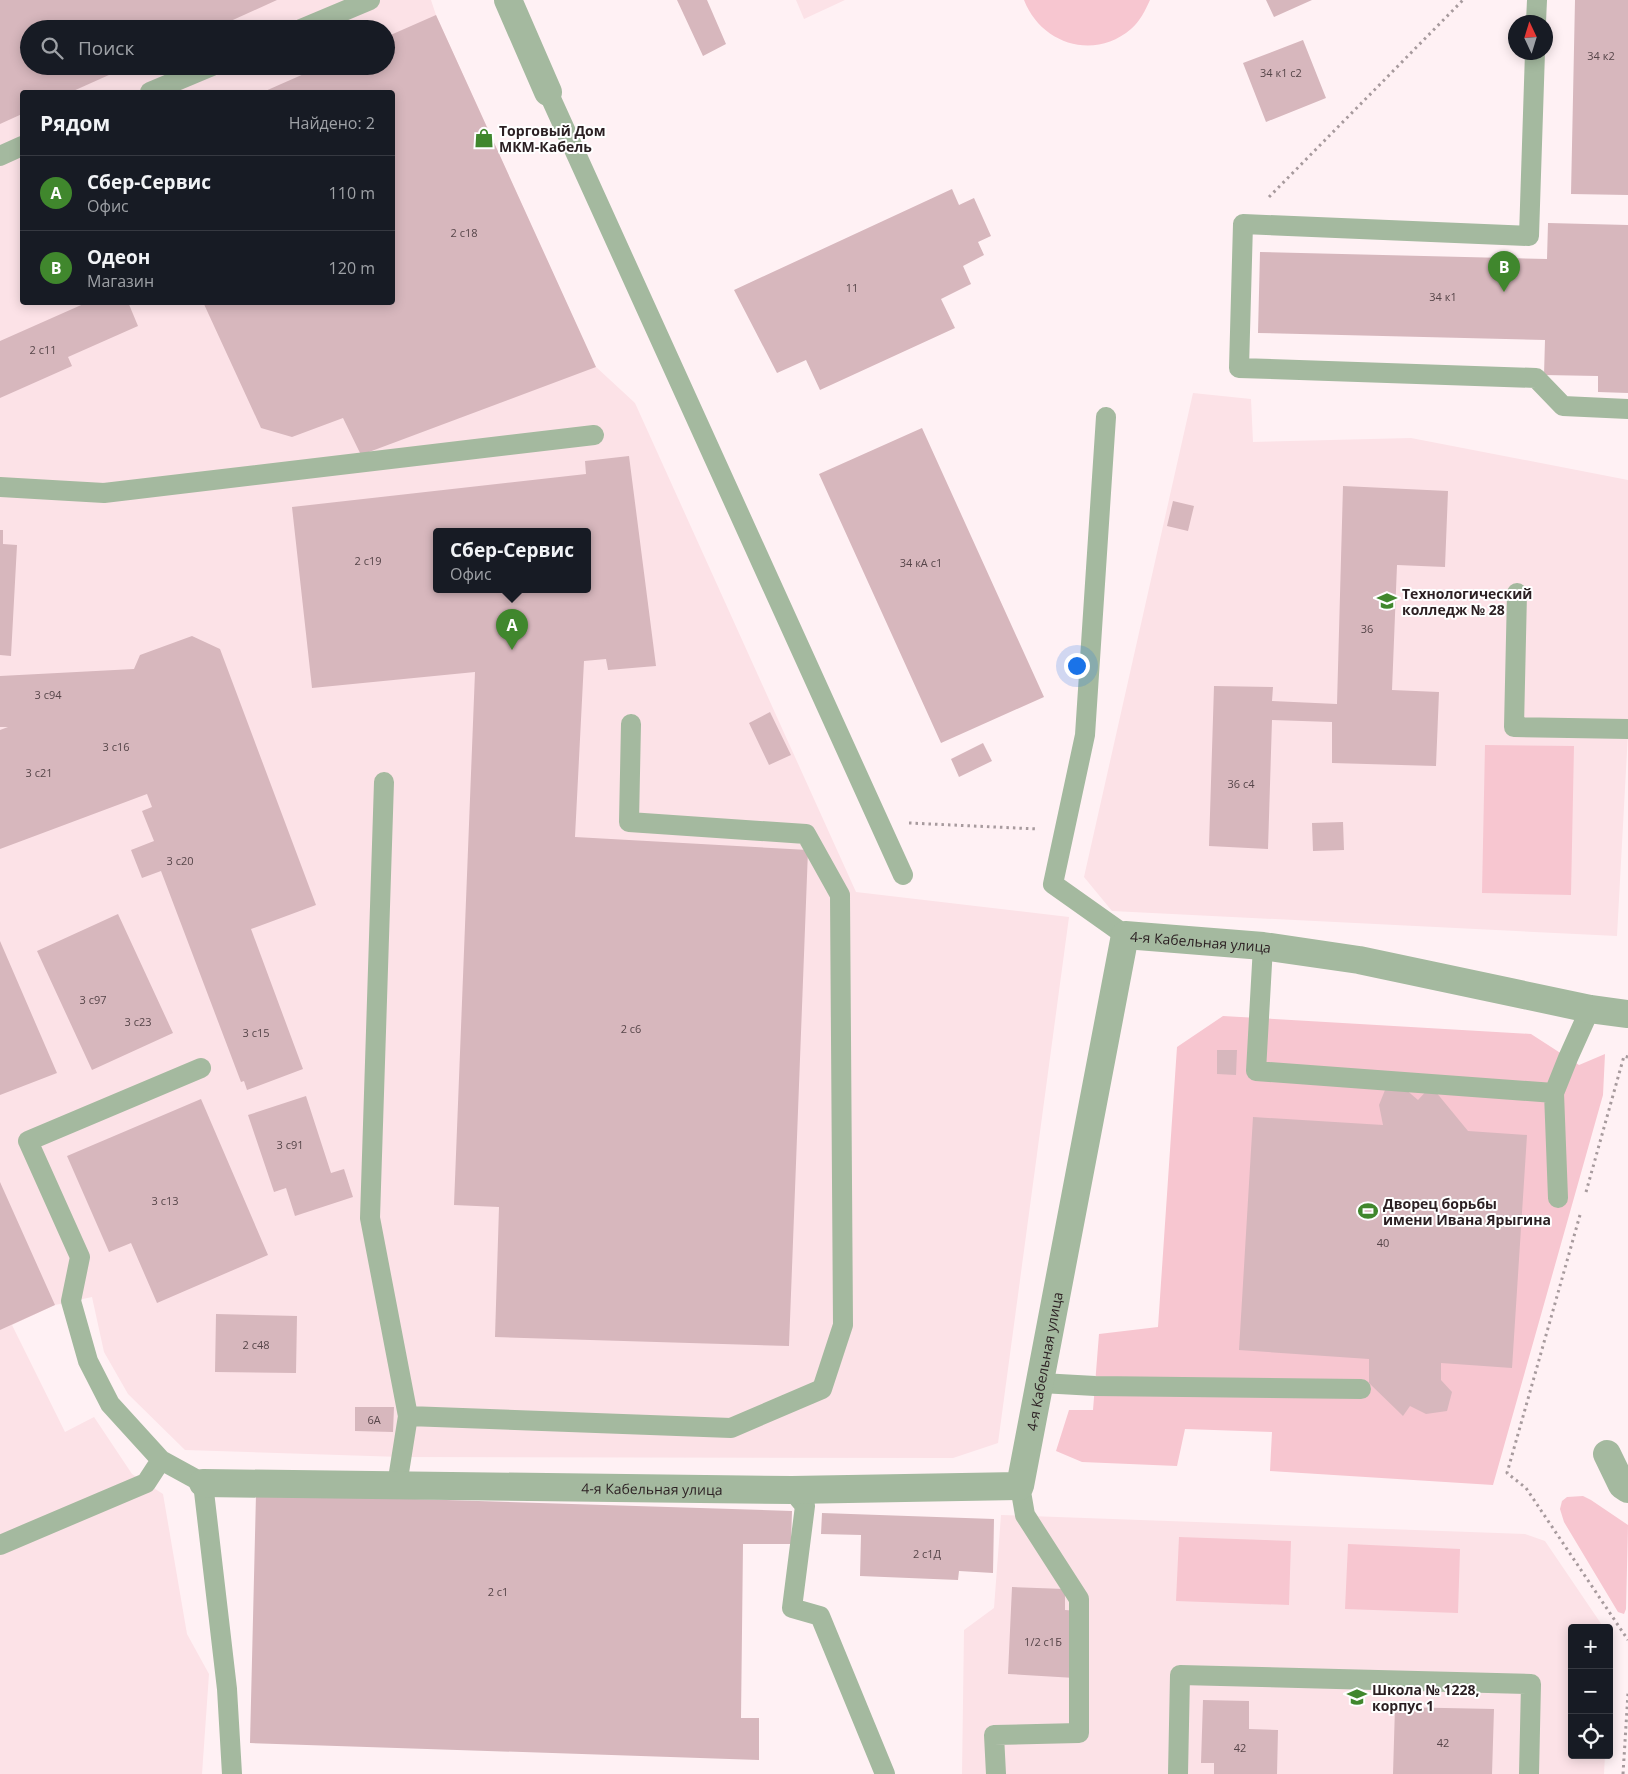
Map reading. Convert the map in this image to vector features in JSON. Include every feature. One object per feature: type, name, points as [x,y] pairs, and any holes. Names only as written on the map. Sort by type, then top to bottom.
[{"type":"street","points":[[508,0],[548,92]]},
{"type":"street","name":"4-я Кабельная улица","points":[[203,1483],[792,1490],[1020,1486],[1125,935],[1263,946],[1359,960],[1590,1010],[1628,1014]]},
{"type":"street","points":[[1607,1454],[1622,1485],[1628,1489]]},
{"type":"lane","points":[[322,20],[370,0]]},
{"type":"lane","points":[[1536,15],[1537,0]]},
{"type":"lane","points":[[1535,60],[1529,236],[1243,224],[1239,368],[1536,378],[1563,406],[1628,409]]},
{"type":"lane","points":[[155,90],[191,75]]},
{"type":"lane","points":[[548,92],[903,875]]},
{"type":"lane","points":[[0,156],[20,147]]},
{"type":"lane","points":[[1106,418],[1085,735],[1053,884],[1125,935]]},
{"type":"lane","points":[[0,487],[104,493],[594,435]]},
{"type":"lane","points":[[1517,593],[1514,727],[1628,729]]},
{"type":"lane","points":[[408,1416],[731,1428],[822,1390],[843,1326],[840,895],[806,834],[629,822],[631,724]]},
{"type":"lane","points":[[384,782],[370,1218],[408,1416],[397,1485]]},
{"type":"lane","points":[[1263,946],[1256,1071],[1554,1093]]},
{"type":"lane","points":[[1558,1198],[1554,1093],[1590,1010]]},
{"type":"lane","points":[[201,1068],[28,1141],[80,1257],[71,1301],[88,1361],[110,1404],[161,1460],[203,1483],[227,1689],[232,1774]]},
{"type":"lane","points":[[1041,1383],[1095,1386],[1361,1389]]},
{"type":"lane","points":[[0,1545],[146,1483],[161,1460]]},
{"type":"lane","points":[[996,1774],[994,1735],[1079,1733],[1079,1599],[1025,1515],[1020,1486]]},
{"type":"lane","points":[[792,1490],[805,1506],[792,1608],[820,1616],[884,1774]]},
{"type":"lane","points":[[1178,1774],[1180,1675],[1531,1684],[1529,1774]]},
{"type":"path","points":[[1243,224],[1463,0]]},
{"type":"path","points":[[878,822],[1064,830]]},
{"type":"path","points":[[1584,1198],[1624,1056],[1628,1057]]},
{"type":"path","points":[[1582,1208],[1507,1473],[1526,1488],[1628,1640]]},
{"type":"path","points":[[1623,1774],[1628,1693]]},
{"type":"shaded area","points":[[0,0],[431,0],[436,15],[595,366],[635,403],[856,892],[1069,917],[998,1443],[953,1458],[401,1457],[185,1450],[128,1394],[104,1352],[92,1297],[55,1305],[12,1325],[65,1432],[94,1417],[132,1474],[163,1494],[187,1634],[209,1674],[202,1774],[0,1774]]},
{"type":"shaded area","points":[[796,0],[845,0],[804,19]]},
{"type":"shaded area","points":[[1024,0],[1150,0],[1142,16],[1131,29],[1116,39],[1101,44],[1085,45],[1070,43],[1056,37],[1043,28],[1032,15]]},
{"type":"shaded area","name":"Технологический колледж № 28","points":[[1193,393],[1251,399],[1253,442],[1411,438],[1628,480],[1628,733],[1617,936],[1112,911],[1084,877]]},
{"type":"shaded area","points":[[1485,745],[1574,746],[1571,895],[1482,893]]},
{"type":"shaded area","name":"Дворец борьбы имени Ивана Ярыгина","points":[[1223,1016],[1531,1034],[1579,1065],[1605,1054],[1603,1095],[1493,1485],[1270,1471],[1272,1432],[1185,1429],[1177,1466],[1082,1462],[1056,1451],[1069,1410],[1093,1410],[1099,1334],[1158,1327],[1177,1047]]},
{"type":"shaded area","points":[[1583,1496],[1628,1525],[1626,1609],[1624,1614],[1618,1612],[1564,1522],[1560,1509],[1562,1501],[1567,1497]]},
{"type":"shaded area","name":"Школа № 1228, корпус 1","points":[[1001,1515],[1525,1534],[1545,1541],[1601,1624],[1568,1624],[1568,1759],[1605,1759],[1604,1774],[962,1774],[964,1630],[994,1608]]},
{"type":"shaded area","points":[[1179,1537],[1291,1541],[1289,1605],[1176,1601]]},
{"type":"shaded area","points":[[1348,1544],[1460,1549],[1458,1613],[1345,1609]]},
{"type":"building","points":[[0,0],[277,0],[233,20],[20,20],[20,75],[109,75],[75,90],[20,90],[20,115],[0,124]]},
{"type":"building","points":[[677,0],[707,0],[726,44],[703,56]]},
{"type":"building","points":[[1266,0],[1312,0],[1274,17]]},
{"type":"building","points":[[1575,0],[1628,0],[1628,195],[1571,194]]},
{"type":"building","points":[[436,15],[596,367],[361,455],[343,418],[292,437],[261,428],[204,305],[395,305],[395,90],[268,90],[302,75],[395,75],[395,33]]},
{"type":"building","points":[[1303,40],[1326,98],[1266,122],[1243,63]]},
{"type":"building","points":[[952,189],[959,205],[974,198],[991,236],[978,242],[984,255],[963,266],[971,284],[941,299],[955,328],[820,390],[806,360],[777,373],[734,290]]},
{"type":"building","points":[[1548,223],[1628,225],[1628,393],[1598,392],[1598,376],[1544,375],[1545,340],[1258,333],[1260,252],[1547,259]]},
{"type":"building","points":[[81,305],[129,305],[138,326],[68,357],[72,366],[0,398],[0,341]]},
{"type":"building","points":[[922,428],[1044,697],[941,743],[819,474]]},
{"type":"building","points":[[629,456],[656,666],[608,670],[606,659],[584,661],[575,837],[808,850],[789,1346],[495,1337],[499,1207],[454,1205],[475,672],[312,688],[292,507],[586,474],[585,461]]},
{"type":"building","points":[[1343,486],[1448,491],[1445,567],[1397,565],[1392,690],[1439,692],[1436,766],[1332,763],[1332,722],[1272,720],[1268,849],[1209,846],[1214,686],[1273,687],[1272,701],[1337,704]]},
{"type":"building","points":[[1173,501],[1194,506],[1188,531],[1167,526]]},
{"type":"building","points":[[0,530],[3,530],[3,544],[17,545],[11,656],[0,655]]},
{"type":"building","points":[[192,636],[220,649],[316,905],[251,929],[303,1069],[247,1090],[244,1081],[241,1082],[161,871],[142,878],[131,850],[154,841],[142,811],[152,807],[147,794],[0,849],[0,730],[8,727],[0,727],[0,676],[134,669],[140,655]]},
{"type":"building","points":[[770,712],[791,755],[769,765],[749,723]]},
{"type":"building","points":[[983,743],[992,761],[959,777],[951,759]]},
{"type":"building","points":[[1343,822],[1344,850],[1313,851],[1312,823]]},
{"type":"building","points":[[118,914],[173,1033],[92,1070],[37,951]]},
{"type":"building","points":[[0,941],[57,1073],[0,1095]]},
{"type":"building","points":[[1217,1050],[1237,1050],[1236,1075],[1217,1074]]},
{"type":"building","points":[[1431,1086],[1468,1131],[1527,1135],[1512,1368],[1441,1363],[1441,1380],[1452,1392],[1447,1411],[1426,1414],[1410,1406],[1403,1416],[1369,1383],[1369,1359],[1239,1350],[1253,1117],[1383,1125],[1379,1105],[1385,1090],[1404,1088],[1418,1100]]},
{"type":"building","points":[[306,1096],[331,1173],[344,1169],[353,1197],[295,1216],[286,1188],[274,1192],[248,1115]]},
{"type":"building","points":[[201,1099],[268,1255],[157,1303],[131,1243],[109,1252],[67,1156]]},
{"type":"building","points":[[0,1182],[55,1305],[0,1330]]},
{"type":"building","points":[[216,1314],[297,1316],[296,1373],[215,1372]]},
{"type":"building","points":[[355,1407],[394,1407],[393,1432],[355,1431]]},
{"type":"building","points":[[256,1494],[792,1511],[791,1544],[743,1544],[741,1718],[759,1718],[759,1760],[250,1743]]},
{"type":"building","points":[[822,1513],[994,1519],[993,1573],[959,1571],[958,1580],[860,1576],[861,1535],[821,1534]]},
{"type":"building","points":[[1012,1587],[1065,1589],[1065,1610],[1079,1611],[1075,1678],[1008,1674]]},
{"type":"building","points":[[1203,1700],[1249,1701],[1249,1729],[1278,1730],[1277,1774],[1214,1774],[1214,1763],[1201,1763]]},
{"type":"building","points":[[1395,1707],[1494,1709],[1492,1774],[1393,1774]]},
{"type":"place","name":"Торговый Дом МКМ-Кабель","points":[[484,138]]},
{"type":"place","name":"Одеон","points":[[1504,292]]},
{"type":"place","name":"Технологический колледж № 28","points":[[1387,601]]},
{"type":"place","name":"Сбер-Сервис","points":[[512,650]]},
{"type":"place","name":"Дворец борьбы имени Ивана Ярыгина","points":[[1368,1211]]},
{"type":"place","name":"Школа № 1228, корпус 1","points":[[1357,1697]]}]
